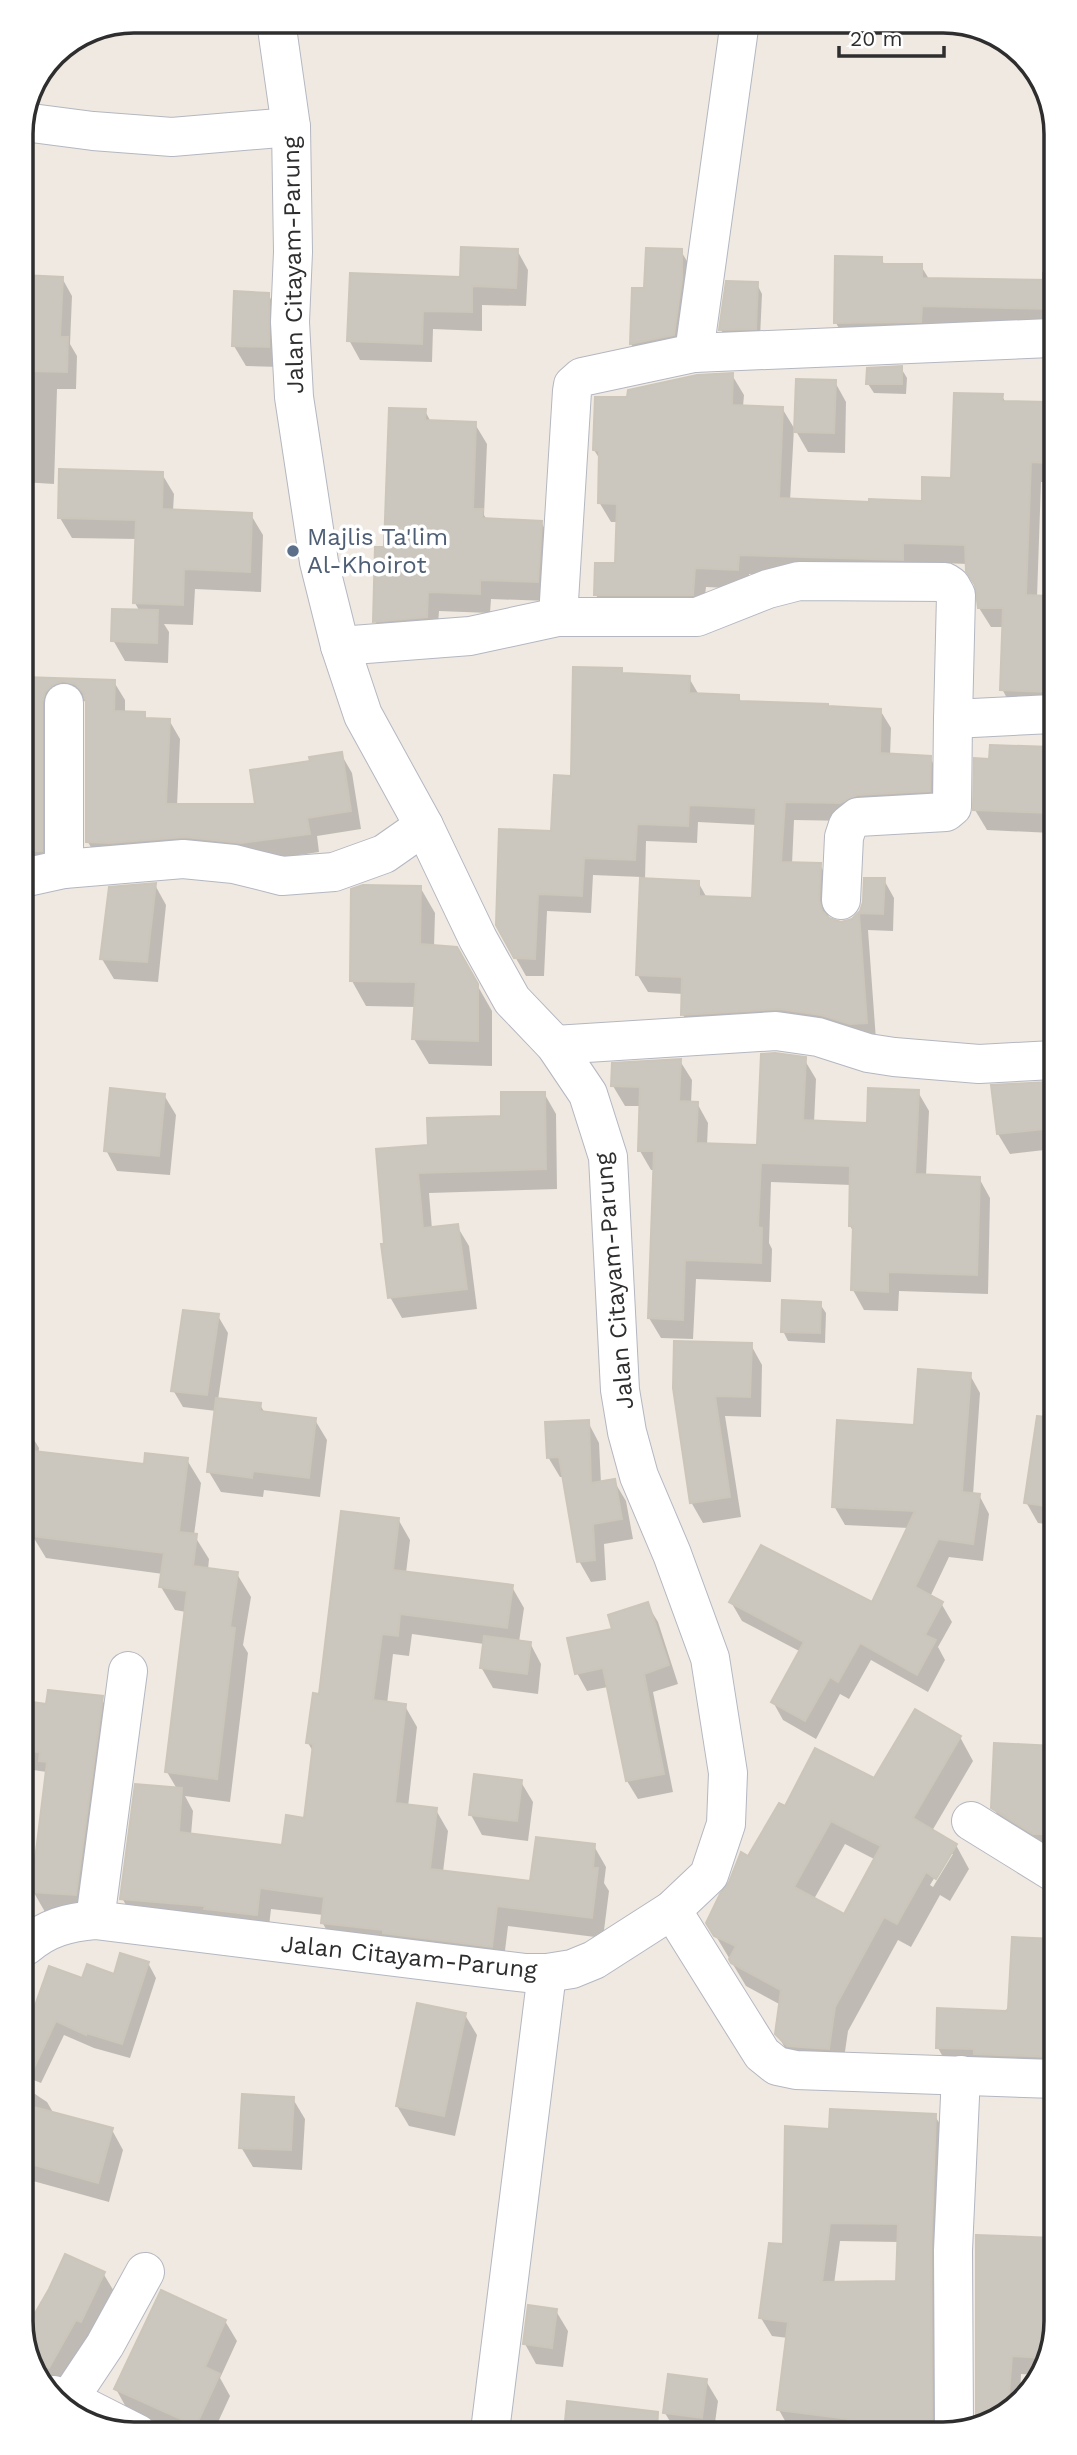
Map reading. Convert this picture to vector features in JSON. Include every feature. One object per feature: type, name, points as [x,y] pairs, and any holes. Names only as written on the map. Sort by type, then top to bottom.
[{"type":"street","name":"Jalan Citayam-Parung","points":[[33,1938],[58,1926],[95,1920],[499,1969],[547,1973],[572,1969],[594,1960],[672,1910],[709,1875],[726,1824],[728,1773],[710,1658],[672,1554],[639,1476],[627,1432],[621,1390],[608,1157],[588,1094],[555,1045],[512,1000],[478,939],[424,827],[363,715],[340,646],[319,562],[294,397],[290,322],[293,252],[290,127],[278,33]]},
{"type":"street","points":[[694,353],[738,33]]},
{"type":"street","points":[[34,123],[172,137],[290,127]]},
{"type":"street","points":[[558,617],[573,384],[577,380],[589,375],[694,353],[1044,338]]},
{"type":"street","points":[[340,646],[470,636],[558,617],[697,617],[768,589],[799,581],[945,582],[956,595],[952,807],[946,813],[858,817],[848,825],[844,837],[841,900]]},
{"type":"street","points":[[64,703],[64,869]]},
{"type":"street","points":[[953,719],[1044,714]]},
{"type":"street","points":[[33,876],[64,869],[183,859],[234,864],[282,876],[311,876],[334,873],[384,855],[424,827]]},
{"type":"street","points":[[555,1045],[776,1031],[818,1037],[868,1053],[894,1057],[979,1064],[1044,1060]]},
{"type":"street","points":[[95,1920],[128,1671]]},
{"type":"street","points":[[971,1821],[1044,1866]]},
{"type":"street","points":[[672,1910],[762,2054],[777,2066],[796,2070],[1044,2079]]},
{"type":"street","points":[[491,2422],[547,1973]]},
{"type":"street","points":[[954,2421],[953,2250],[961,2076]]},
{"type":"street","points":[[65,2394],[105,2345],[145,2272]]},
{"type":"street","points":[[82,2407],[99,2415]]},
{"type":"building","points":[[461,247],[518,249],[516,288],[472,286],[472,312],[423,311],[422,344],[347,341],[350,273],[460,277]]},
{"type":"building","points":[[646,248],[682,249],[682,279],[674,335],[630,344],[632,288],[644,288]]},
{"type":"building","points":[[835,256],[882,257],[882,264],[922,264],[922,278],[1044,280],[1044,309],[922,306],[921,322],[834,323]]},
{"type":"building","points":[[33,276],[63,277],[60,337],[68,337],[67,372],[33,371]]},
{"type":"building","points":[[726,281],[758,282],[756,329],[719,330]]},
{"type":"building","points":[[234,291],[269,293],[269,347],[232,346]]},
{"type":"building","points":[[902,366],[902,384],[866,384],[867,368]]},
{"type":"building","points":[[733,373],[732,405],[783,407],[779,498],[869,502],[869,499],[922,501],[922,477],[951,478],[954,393],[1003,394],[1002,401],[1044,402],[1044,463],[1031,462],[1026,595],[1044,596],[1044,692],[1000,690],[1003,608],[978,608],[975,585],[966,571],[965,545],[903,543],[903,560],[739,555],[738,570],[695,568],[693,595],[594,595],[595,563],[615,563],[617,504],[598,503],[599,451],[593,450],[595,397],[627,397],[628,390],[697,375]]},
{"type":"building","points":[[796,379],[836,380],[834,433],[794,432]]},
{"type":"building","points":[[389,408],[426,409],[425,420],[476,422],[473,509],[483,509],[482,518],[542,521],[538,582],[480,580],[480,594],[428,592],[427,617],[373,622],[375,547],[384,547]]},
{"type":"building","points":[[59,469],[163,472],[162,509],[252,513],[250,572],[184,569],[183,605],[133,603],[136,520],[58,518]]},
{"type":"building","points":[[112,609],[158,610],[157,643],[111,641]]},
{"type":"building","points":[[573,667],[622,668],[622,673],[690,676],[689,693],[739,695],[739,701],[881,709],[880,753],[931,756],[930,791],[857,795],[840,803],[785,802],[781,862],[821,863],[819,900],[822,911],[829,918],[841,922],[852,919],[860,911],[863,902],[864,878],[885,878],[883,914],[859,913],[867,1023],[850,1024],[821,1015],[779,1009],[681,1015],[682,977],[636,975],[640,878],[699,881],[699,896],[752,898],[756,808],[689,805],[688,826],[637,824],[635,860],[584,858],[582,896],[538,894],[535,959],[514,958],[496,925],[499,829],[551,831],[554,775],[571,776]]},
{"type":"building","points":[[33,677],[115,680],[114,711],[145,712],[145,718],[170,719],[166,804],[255,804],[250,770],[310,761],[309,757],[342,752],[351,811],[307,818],[310,834],[241,843],[185,837],[109,843],[86,842],[86,702],[83,692],[75,684],[63,681],[54,684],[45,692],[42,703],[42,851],[33,851]]},
{"type":"building","points":[[990,745],[1044,747],[1044,813],[973,810],[974,758],[989,759]]},
{"type":"building","points":[[156,883],[147,962],[100,959],[109,887]]},
{"type":"building","points":[[363,885],[421,886],[420,944],[457,947],[478,984],[478,1041],[412,1039],[416,982],[350,981],[351,889]]},
{"type":"building","points":[[761,1054],[806,1057],[803,1120],[867,1123],[868,1088],[919,1090],[915,1174],[980,1177],[977,1275],[888,1272],[888,1292],[851,1290],[853,1226],[849,1226],[850,1166],[761,1163],[758,1227],[762,1228],[761,1263],[685,1260],[683,1320],[648,1318],[654,1151],[638,1151],[640,1087],[611,1086],[612,1063],[681,1059],[679,1101],[698,1102],[696,1143],[757,1145]]},
{"type":"building","points":[[1044,1082],[1044,1129],[997,1134],[991,1085]]},
{"type":"building","points":[[110,1088],[165,1094],[159,1156],[104,1151]]},
{"type":"building","points":[[501,1092],[545,1092],[546,1169],[418,1173],[423,1228],[458,1224],[467,1289],[388,1298],[381,1244],[384,1244],[376,1149],[428,1145],[427,1118],[501,1116]]},
{"type":"building","points":[[782,1300],[821,1302],[820,1333],[781,1332]]},
{"type":"building","points":[[183,1310],[219,1314],[207,1395],[171,1391]]},
{"type":"building","points":[[674,1341],[752,1343],[750,1397],[715,1396],[730,1497],[690,1503],[673,1388]]},
{"type":"building","points":[[918,1369],[971,1373],[962,1492],[980,1494],[973,1544],[938,1539],[915,1587],[943,1602],[925,1635],[936,1640],[917,1675],[860,1643],[838,1682],[830,1677],[805,1721],[771,1702],[804,1642],[729,1602],[761,1545],[872,1602],[915,1511],[832,1507],[837,1420],[914,1425]]},
{"type":"building","points":[[216,1398],[261,1403],[260,1411],[316,1418],[309,1478],[253,1471],[252,1478],[207,1472]]},
{"type":"building","points":[[1037,1416],[1044,1417],[1044,1506],[1024,1503]]},
{"type":"building","points":[[589,1420],[591,1483],[615,1479],[622,1519],[593,1524],[595,1560],[577,1562],[559,1457],[547,1458],[545,1422]]},
{"type":"building","points":[[33,1451],[144,1464],[145,1453],[188,1458],[179,1532],[197,1534],[193,1566],[238,1572],[230,1627],[235,1628],[217,1779],[165,1772],[187,1591],[159,1587],[164,1553],[33,1536]]},
{"type":"building","points":[[341,1511],[399,1518],[393,1570],[513,1585],[507,1628],[400,1614],[398,1636],[382,1634],[373,1700],[406,1704],[395,1803],[437,1808],[430,1869],[530,1881],[536,1837],[595,1844],[593,1868],[598,1868],[592,1918],[497,1906],[492,1947],[321,1923],[324,1897],[260,1888],[257,1915],[204,1909],[205,1906],[120,1899],[135,1784],[182,1788],[179,1832],[282,1845],[286,1815],[304,1818],[313,1744],[306,1743],[313,1693],[319,1694]]},
{"type":"building","points":[[648,1602],[669,1665],[644,1674],[664,1774],[626,1781],[603,1668],[575,1674],[567,1638],[612,1629],[608,1615]]},
{"type":"building","points":[[484,1636],[531,1642],[527,1674],[480,1668]]},
{"type":"building","points":[[48,1690],[103,1696],[76,1895],[33,1892],[47,1762],[39,1761],[40,1752],[33,1752],[33,1702],[46,1704]]},
{"type":"building","points":[[915,1709],[961,1736],[913,1818],[957,1844],[936,1879],[926,1872],[897,1924],[884,1917],[835,2007],[829,2049],[787,2046],[775,2034],[781,1990],[731,1963],[729,1959],[736,1946],[714,1936],[706,1923],[729,1882],[741,1852],[748,1856],[779,1803],[785,1806],[815,1748],[874,1778]],"holes":[[[831,1821],[881,1846],[844,1914],[794,1887]]]},
{"type":"building","points":[[994,1743],[1044,1746],[1044,1834],[1033,1834],[991,1808]]},
{"type":"building","points":[[474,1774],[522,1780],[517,1821],[469,1815]]},
{"type":"building","points":[[1012,1937],[1044,1938],[1044,2057],[974,2054],[974,2049],[936,2048],[937,2008],[1008,2009]]},
{"type":"building","points":[[120,1953],[149,1962],[122,2044],[86,2035],[56,2021],[33,2070],[33,2011],[49,1966],[82,1978],[87,1964],[114,1974]]},
{"type":"building","points":[[417,2003],[466,2013],[444,2116],[396,2106]]},
{"type":"building","points":[[242,2094],[294,2097],[291,2150],[239,2148]]},
{"type":"building","points":[[33,2107],[113,2128],[98,2183],[33,2165]]},
{"type":"building","points":[[830,2109],[936,2114],[931,2250],[932,2422],[848,2422],[848,2419],[777,2410],[788,2322],[759,2318],[769,2243],[783,2244],[785,2126],[829,2129]],"holes":[[[830,2223],[898,2224],[896,2281],[822,2282]]]},
{"type":"building","points":[[976,2235],[1044,2238],[1044,2321],[1038,2353],[1036,2358],[1012,2356],[1009,2397],[976,2416]]},
{"type":"building","points":[[65,2254],[105,2272],[81,2322],[76,2320],[49,2368],[45,2366],[39,2353],[33,2317]]},
{"type":"building","points":[[161,2290],[226,2320],[205,2367],[220,2374],[198,2422],[187,2422],[114,2389]]},
{"type":"building","points":[[528,2305],[557,2309],[552,2348],[523,2344]]},
{"type":"building","points":[[668,2374],[707,2379],[702,2418],[663,2413]]},
{"type":"building","points":[[567,2401],[658,2412],[657,2422],[565,2422]]},
{"type":"place","name":"Majlis Ta'lim Al-Khoirot","points":[[293,551]]}]
